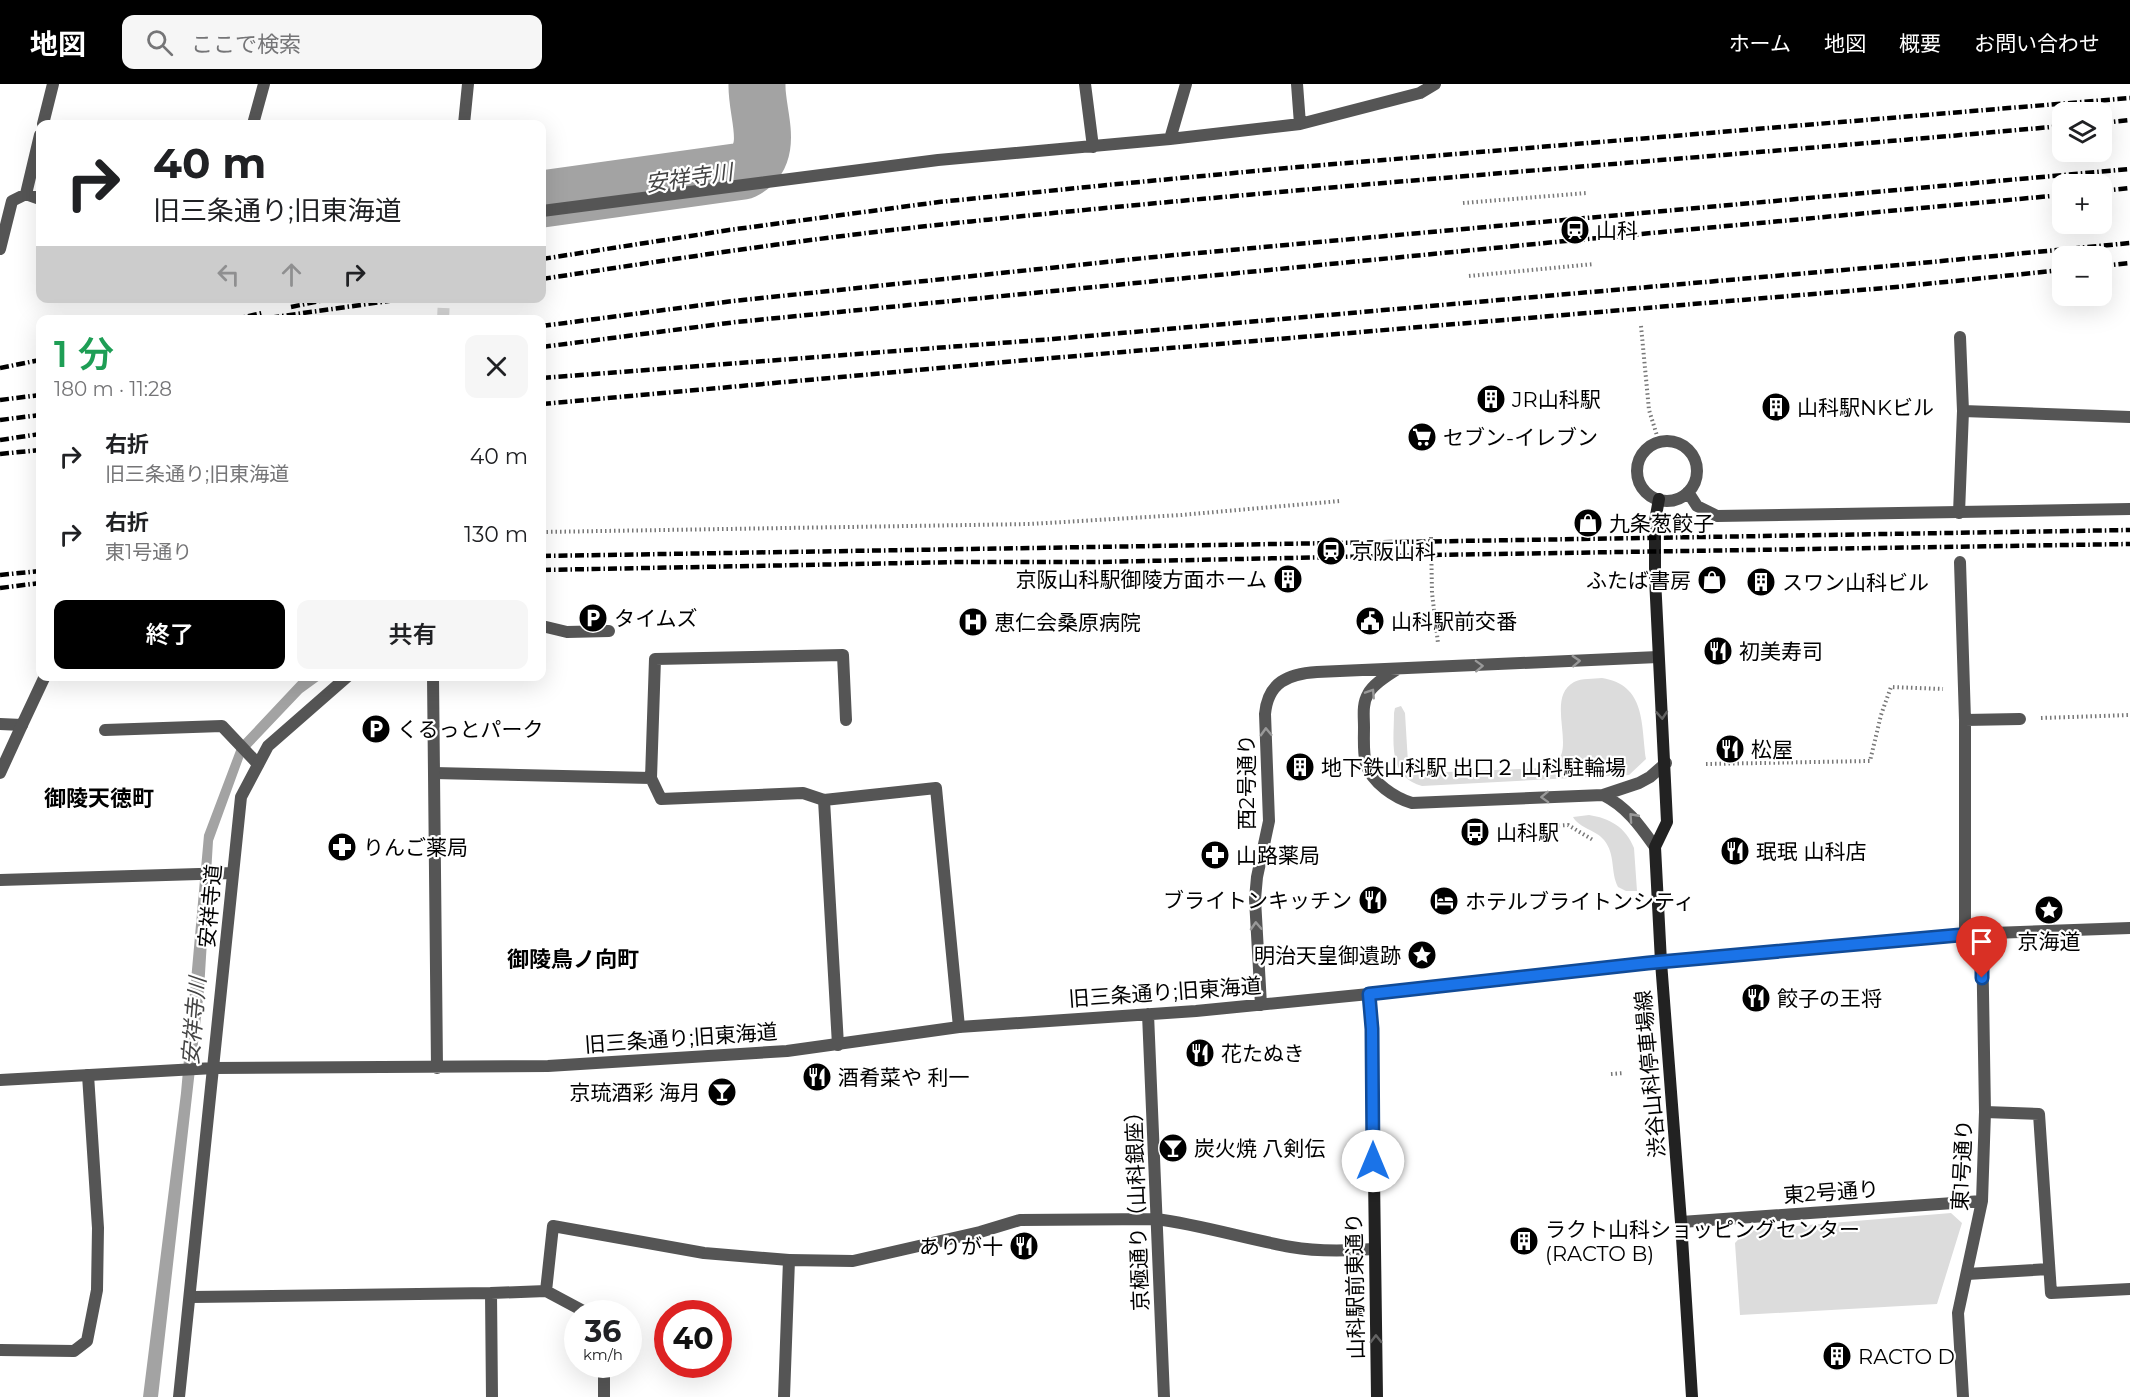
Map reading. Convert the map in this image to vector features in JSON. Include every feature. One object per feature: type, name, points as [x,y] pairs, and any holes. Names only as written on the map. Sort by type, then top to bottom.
[{"type":"main road","name":"渋谷山科停車場線","points":[[1659,499],[1654,537],[1667,822],[1655,847],[1692,1397]]},
{"type":"main road","name":"山科駅前東通り","points":[[1369,994],[1372,1029],[1377,1397]]},
{"type":"street","points":[[44,120],[53,84]]},
{"type":"street","points":[[254,120],[264,84]]},
{"type":"street","points":[[464,120],[468,84]]},
{"type":"street","points":[[1085,84],[1093,147]]},
{"type":"street","points":[[1170,139],[1186,84]]},
{"type":"street","points":[[1297,84],[1300,124]]},
{"type":"street","points":[[546,210],[938,160],[1093,147],[1300,124],[1420,93],[1435,84]]},
{"type":"street","points":[[26,194],[36,152]]},
{"type":"street","points":[[0,249],[12,201],[26,194],[36,197]]},
{"type":"street","points":[[1959,513],[1963,411],[1960,337]]},
{"type":"street","points":[[1963,411],[2130,417]]},
{"type":"street","points":[[1659,442],[1678,443],[1692,456],[1696,465],[1696,475],[1688,492],[1679,498],[1669,500],[1650,496],[1638,480],[1637,471],[1642,453],[1659,442]]},
{"type":"street","points":[[1688,492],[1697,506],[1717,516],[2130,509]]},
{"type":"street","points":[[1960,562],[1965,720],[1965,934]]},
{"type":"street","points":[[546,627],[567,632],[609,631]]},
{"type":"street","points":[[846,720],[843,655],[656,659],[651,778],[661,799],[803,793],[824,800],[936,788],[959,1027]]},
{"type":"street","name":"西2号通り","points":[[1261,1005],[1255,899],[1257,877],[1269,821],[1266,703],[1280,683],[1296,675],[1658,657]]},
{"type":"street","points":[[1398,669],[1385,677],[1368,694],[1364,709],[1366,764],[1371,774],[1390,793],[1412,804],[1603,795],[1639,783],[1650,777],[1665,763]]},
{"type":"street","points":[[0,773],[43,681]]},
{"type":"street","name":"安祥寺道","points":[[179,1397],[214,1068],[228,873],[241,797],[256,761],[268,746],[342,681]]},
{"type":"street","points":[[433,681],[436,1068]]},
{"type":"street","points":[[1965,720],[2020,718]]},
{"type":"street","points":[[0,724],[22,725]]},
{"type":"street","points":[[105,730],[222,726],[256,761]]},
{"type":"street","points":[[434,773],[651,778]]},
{"type":"street","points":[[1603,795],[1616,801],[1631,815],[1655,847]]},
{"type":"street","points":[[824,800],[838,1045]]},
{"type":"street","points":[[0,880],[228,873]]},
{"type":"street","name":"旧三条通り;旧東海道","points":[[88,1075],[214,1068],[436,1068],[560,1065],[787,1051],[959,1027],[1261,1005],[1661,962],[1965,934],[2130,928]]},
{"type":"street","name":"東1号通り","points":[[1963,1397],[1958,1313],[1982,1201],[1985,1112],[1982,933]]},
{"type":"street","name":"京極通り（山科銀座）","points":[[1148,1014],[1164,1397]]},
{"type":"street","points":[[0,1080],[88,1075],[98,1228],[97,1290],[87,1341],[74,1351],[0,1350]]},
{"type":"street","points":[[1985,1112],[2039,1114],[2051,1293],[2130,1289]]},
{"type":"street","name":"東2号通り","points":[[1682,1222],[1982,1201]]},
{"type":"street","points":[[546,1291],[553,1226],[704,1253],[789,1260],[853,1262],[980,1232],[1020,1220],[1156,1219],[1292,1247],[1335,1252],[1374,1249]]},
{"type":"street","points":[[784,1397],[789,1260]]},
{"type":"street","points":[[1967,1274],[2049,1269]]},
{"type":"street","points":[[191,1297],[546,1291],[564,1301]]},
{"type":"street","points":[[491,1293],[492,1397]]},
{"type":"street","points":[[604,1378],[604,1397]]},
{"type":"path","points":[[1463,202],[1587,193]]},
{"type":"path","points":[[1469,276],[1594,264]]},
{"type":"path","points":[[1641,326],[1649,410],[1659,442]]},
{"type":"path","points":[[546,532],[1029,524],[1340,501]]},
{"type":"path","points":[[1431,537],[1432,593],[1438,643]]},
{"type":"path","points":[[1706,764],[1870,761],[1881,715],[1891,687],[1963,690]]},
{"type":"path","points":[[2020,718],[2130,715]]},
{"type":"path","points":[[1554,826],[1568,825],[1593,840]]},
{"type":"path","points":[[1611,1074],[1624,1073]]},
{"type":"shaded area","points":[[1602,678],[1616,682],[1627,689],[1639,708],[1646,759],[1629,775],[1422,786],[1411,781],[1398,766],[1394,746],[1394,713],[1395,708],[1401,706],[1405,713],[1408,763],[1413,769],[1422,773],[1543,768],[1555,763],[1561,755],[1563,743],[1561,702],[1565,691],[1574,682]]},
{"type":"shaded area","points":[[1589,815],[1610,821],[1622,829],[1631,841],[1634,848],[1637,891],[1626,891],[1618,887],[1608,846],[1601,837],[1579,824],[1573,817]]},
{"type":"shaded area","points":[[1951,1213],[1962,1223],[1937,1304],[1740,1315],[1735,1243],[1747,1230]]},
{"type":"water","points":[[734,162],[736,180],[546,206],[546,191]]},
{"type":"water","points":[[298,681],[318,681],[302,693],[245,753],[213,841],[204,990],[158,1397],[143,1397],[181,1093],[204,835],[238,745]]},
{"type":"waterway","name":"安祥寺川","points":[[546,198],[743,171],[753,164],[762,144],[757,84]]},
{"type":"tunnel","points":[[443,315],[444,303]]},
{"type":"railway","points":[[546,258],[729,230],[939,202],[1287,168],[2130,98]]},
{"type":"railway","points":[[2112,122],[2130,120]]},
{"type":"railway","points":[[546,278],[937,225],[1359,185],[2052,127]]},
{"type":"railway","points":[[546,325],[733,301],[1164,256],[2130,169]]},
{"type":"railway","points":[[2112,190],[2130,188]]},
{"type":"railway","points":[[546,346],[736,322],[2052,196]]},
{"type":"railway","points":[[546,378],[1053,339],[2130,243]]},
{"type":"railway","points":[[2112,265],[2130,263]]},
{"type":"railway","points":[[546,404],[1028,360],[1896,287],[2052,271]]},
{"type":"railway","points":[[291,307],[310,303]]},
{"type":"railway","points":[[289,315],[375,303]]},
{"type":"railway","points":[[253,315],[262,313]]},
{"type":"railway","points":[[0,368],[36,361]]},
{"type":"railway","points":[[0,400],[36,396]]},
{"type":"railway","points":[[0,420],[36,416]]},
{"type":"railway","points":[[0,440],[36,435]]},
{"type":"railway","points":[[0,454],[36,450]]},
{"type":"railway","points":[[546,556],[2130,530]]},
{"type":"railway","points":[[546,570],[2130,544]]},
{"type":"railway","points":[[0,575],[36,571]]},
{"type":"railway","points":[[0,588],[36,584]]},
{"type":"place","name":"山科","points":[[1575,230]]},
{"type":"place","name":"JR山科駅","points":[[1491,399]]},
{"type":"place","name":"山科駅NKビル","points":[[1776,407]]},
{"type":"place","name":"セブン-イレブン","points":[[1422,437]]},
{"type":"place","name":"九条葱餃子","points":[[1588,523]]},
{"type":"place","name":"京阪山科","points":[[1331,551]]},
{"type":"place","name":"京阪山科駅御陵方面ホーム","points":[[1288,579]]},
{"type":"place","name":"ふたば書房","points":[[1712,580]]},
{"type":"place","name":"スワン山科ビル","points":[[1761,582]]},
{"type":"place","name":"タイムズ","points":[[593,618]]},
{"type":"place","name":"山科駅前交番","points":[[1370,621]]},
{"type":"place","name":"恵仁会桑原病院","points":[[973,622]]},
{"type":"place","name":"初美寿司","points":[[1718,651]]},
{"type":"place","name":"くるっとパーク","points":[[376,729]]},
{"type":"place","name":"松屋","points":[[1730,749]]},
{"type":"place","name":"地下鉄山科駅 出口２ 山科駐輪場","points":[[1300,767]]},
{"type":"place","name":"山科駅","points":[[1475,832]]},
{"type":"place","name":"りんご薬局","points":[[342,847]]},
{"type":"place","name":"珉珉 山科店","points":[[1735,851]]},
{"type":"place","name":"山路薬局","points":[[1215,855]]},
{"type":"place","name":"ブライトンキッチン","points":[[1373,900]]},
{"type":"place","name":"ホテルブライトンシティ","points":[[1444,901]]},
{"type":"place","name":"京海道","points":[[2049,910]]},
{"type":"place","name":"明治天皇御遺跡","points":[[1422,955]]},
{"type":"place","name":"餃子の王将","points":[[1756,998]]},
{"type":"place","name":"花たぬき","points":[[1200,1053]]},
{"type":"place","name":"酒肴菜や 利一","points":[[817,1077]]},
{"type":"place","name":"京琉酒彩 海月","points":[[722,1092]]},
{"type":"place","name":"炭火焼 八剣伝","points":[[1173,1148]]},
{"type":"place","name":"ラクト山科ショッピングセンター (RACTO B)","points":[[1524,1241]]},
{"type":"place","name":"ありが十","points":[[1024,1246]]},
{"type":"place","name":"RACTO D","points":[[1837,1356]]},
{"type":"district","name":"御陵天徳町","points":[[99,798]]},
{"type":"district","name":"御陵鳥ノ向町","points":[[573,959]]},
{"type":"route","points":[[1373,1161],[1372,1029],[1369,994],[1648,963],[1982,933],[1982,978]]}]
